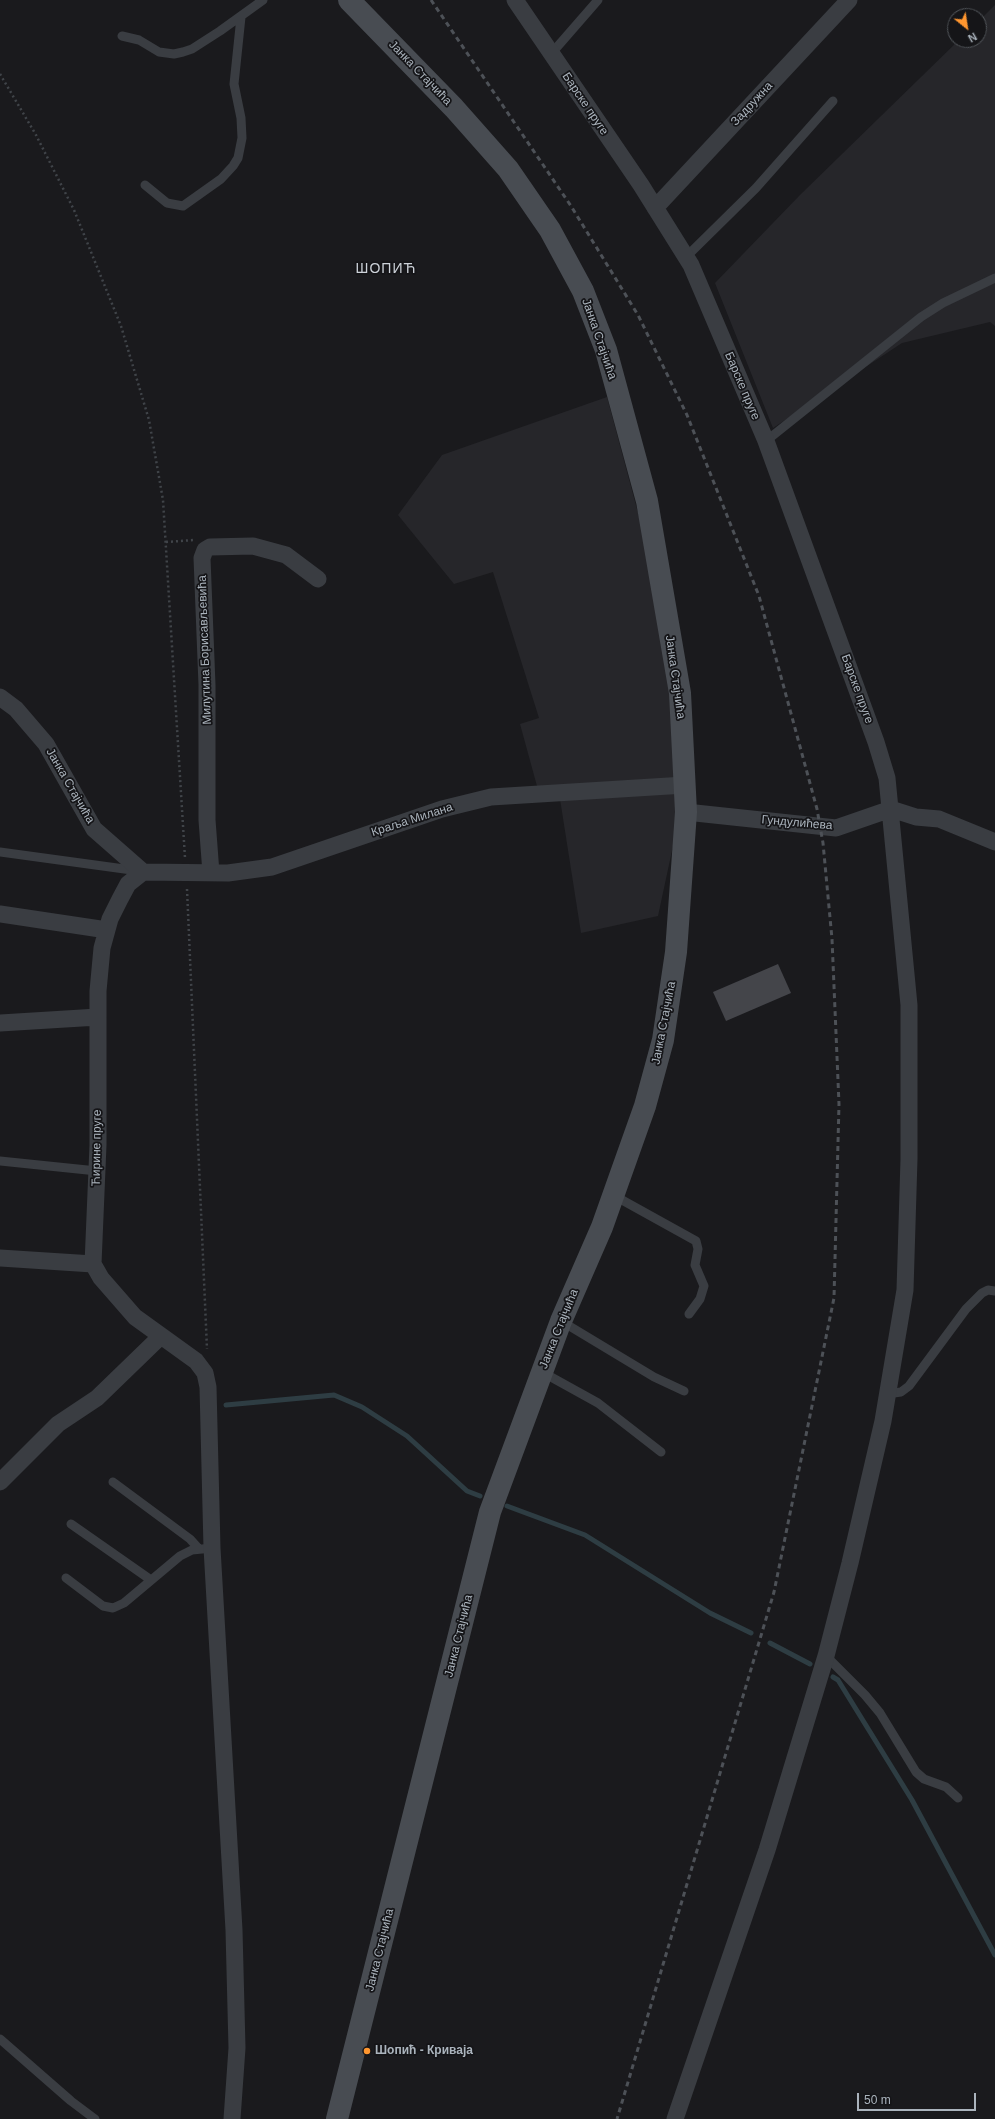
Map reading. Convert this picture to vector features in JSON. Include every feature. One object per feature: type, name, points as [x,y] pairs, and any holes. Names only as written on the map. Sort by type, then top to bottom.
[{"type":"street","name":"Јанка Стајчића","points":[[337,2119],[490,1512],[561,1321],[602,1227],[645,1106],[663,1040],[676,952],[686,812],[680,693],[647,501],[606,350],[583,291],[550,230],[508,170],[454,108],[349,0]]},
{"type":"street","name":"Барске пруге","points":[[514,0],[655,208],[686,257],[766,441],[876,742],[887,778],[891,809],[896,885],[910,1005],[909,1159],[905,1290],[887,1394],[850,1563],[826,1656],[767,1850],[675,2119]]},
{"type":"street","name":"Задружна","points":[[655,208],[849,0]]},
{"type":"street","points":[[205,550],[210,547],[253,546],[286,554],[318,579]]},
{"type":"street","name":"Милутина Борисављевића","points":[[205,550],[202,558],[207,685],[207,820],[210,873]]},
{"type":"street","name":"Јанка Стајчића","points":[[0,697],[16,709],[46,744],[94,828],[143,872]]},
{"type":"street","name":"Краља Милана","points":[[143,872],[228,873],[272,866],[442,809],[491,796],[685,784]]},
{"type":"street","name":"Гундулићева","points":[[686,812],[836,828],[891,809]]},
{"type":"street","points":[[891,809],[916,817],[939,819],[995,842]]},
{"type":"street","name":"Ћирине пруге","points":[[93,1264],[97,1171],[98,1017],[102,948],[110,919],[128,884],[143,872]]},
{"type":"street","points":[[0,914],[107,930]]},
{"type":"street","points":[[0,1023],[98,1017]]},
{"type":"street","points":[[0,1258],[93,1264],[101,1278],[135,1317],[160,1337],[196,1361],[205,1373],[208,1387],[205,1548],[234,1930],[237,2048],[232,2119]]},
{"type":"street","points":[[0,1482],[58,1424],[97,1398],[160,1337]]},
{"type":"lane","points":[[122,36],[139,40],[159,52],[174,54],[183,52],[202,43],[241,17],[263,0]]},
{"type":"lane","points":[[551,54],[598,0]]},
{"type":"lane","points":[[145,185],[172,206],[183,206],[221,179],[233,166],[239,153],[242,138],[241,118],[234,84],[241,17]]},
{"type":"lane","points":[[686,257],[756,188],[833,102]]},
{"type":"lane","points":[[766,441],[921,317],[943,303],[995,278]]},
{"type":"lane","points":[[0,852],[143,872]]},
{"type":"lane","points":[[0,1161],[97,1171]]},
{"type":"lane","points":[[613,1195],[696,1241],[698,1249],[695,1265],[704,1286],[700,1299],[689,1314]]},
{"type":"lane","points":[[887,1394],[901,1392],[909,1386],[966,1309],[982,1292],[988,1290],[995,1291]]},
{"type":"lane","points":[[561,1321],[654,1378],[684,1391]]},
{"type":"lane","points":[[542,1372],[598,1403],[661,1452]]},
{"type":"lane","points":[[113,1482],[190,1539],[205,1548]]},
{"type":"lane","points":[[71,1524],[151,1580]]},
{"type":"lane","points":[[66,1578],[103,1606],[112,1608],[124,1603],[180,1556],[205,1548]]},
{"type":"lane","points":[[826,1656],[865,1695],[880,1713],[916,1772],[924,1779],[946,1788],[958,1798]]},
{"type":"lane","points":[[0,2039],[71,2101],[95,2119]]},
{"type":"path","points":[[0,74],[36,135],[74,210],[121,326],[149,420],[163,500],[186,872],[207,1356]]},
{"type":"path","points":[[166,542],[199,541],[205,550]]},
{"type":"shaded area","points":[[995,5],[995,326],[990,322],[902,343],[773,428],[715,283],[800,195],[951,48],[987,48],[987,13]]},
{"type":"shaded area","points":[[607,397],[645,539],[674,689],[676,832],[658,916],[581,933],[560,799],[540,797],[520,724],[539,718],[493,572],[454,584],[398,515],[442,455]]},
{"type":"building","points":[[778,964],[791,993],[726,1021],[713,992]]},
{"type":"waterway","points":[[226,1405],[334,1395],[362,1407],[407,1436],[467,1491],[480,1496]]},
{"type":"waterway","points":[[507,1506],[585,1535],[710,1613],[751,1633]]},
{"type":"waterway","points":[[770,1643],[810,1664]]},
{"type":"waterway","points":[[833,1677],[838,1680],[912,1800],[995,1955]]},
{"type":"railway","points":[[431,0],[571,206],[638,315],[687,415],[759,596],[817,809],[823,843],[832,939],[839,1104],[834,1298],[774,1592],[617,2119]]},
{"type":"place","name":"Шопић - Криваја","points":[[367,2051]]},
{"type":"district","name":"ШОПИЋ","points":[[386,269]]}]
